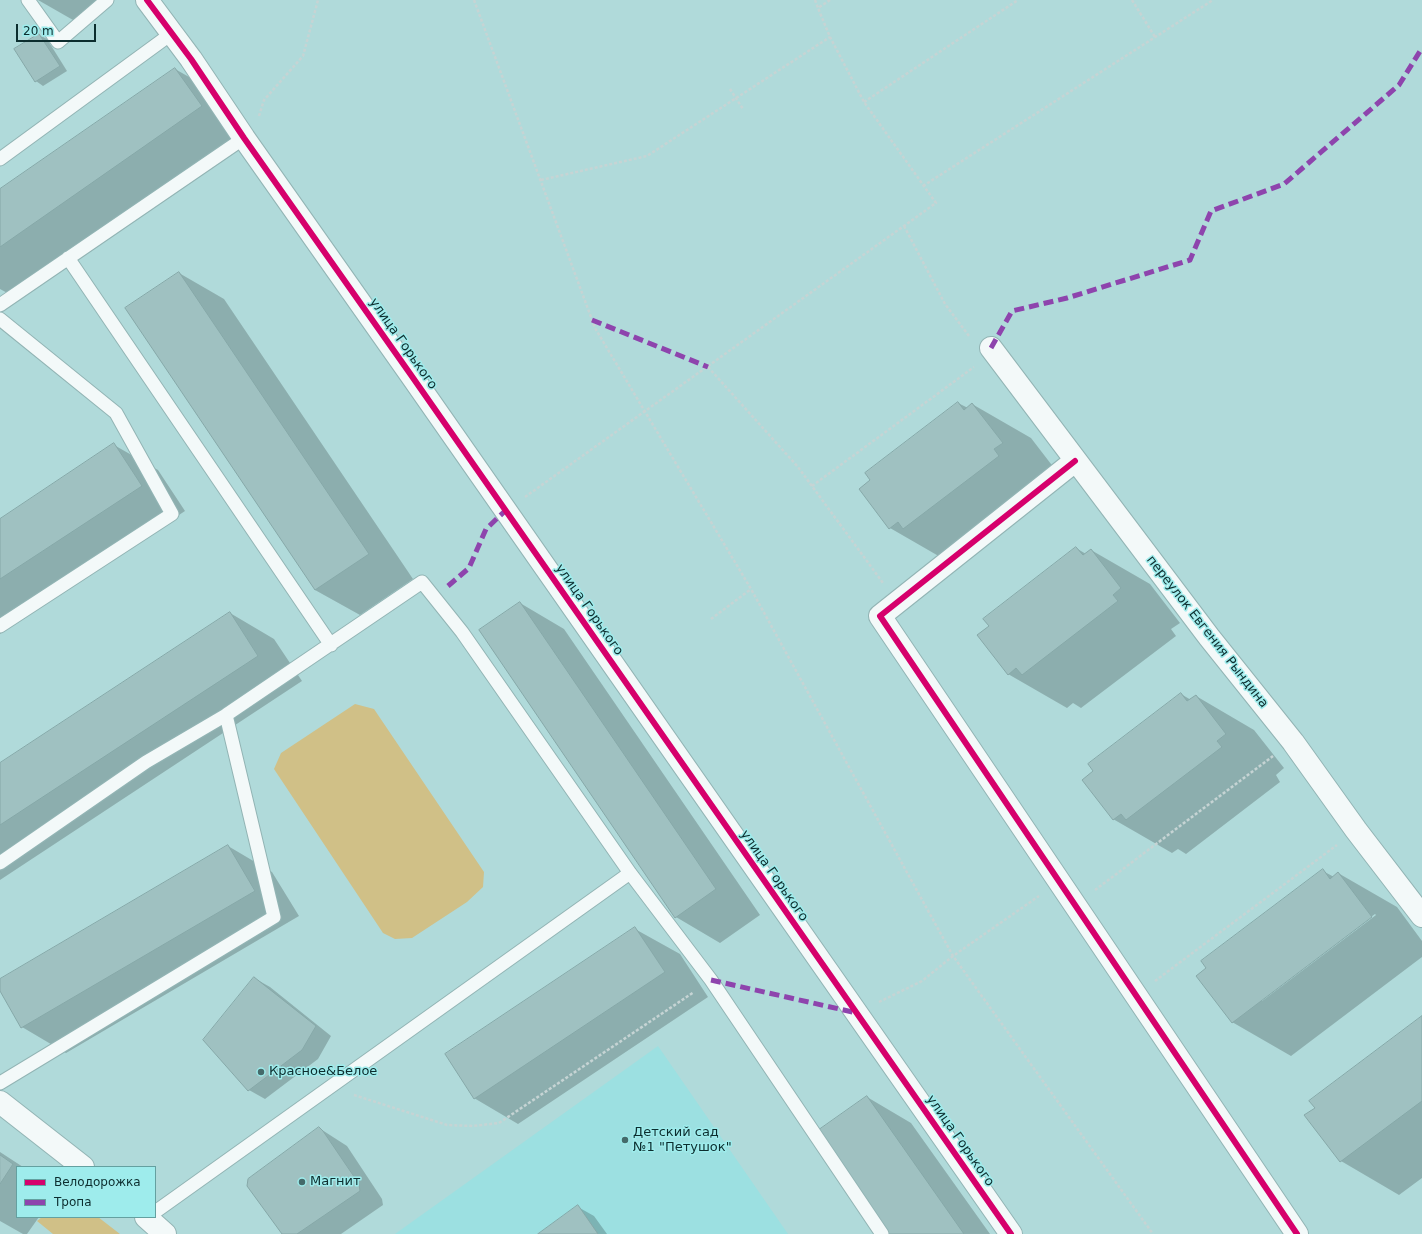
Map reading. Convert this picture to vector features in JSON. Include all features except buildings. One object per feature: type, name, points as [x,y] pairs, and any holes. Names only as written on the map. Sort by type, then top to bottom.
[{"type":"street","name":"улица Горького","points":[[147,0],[191,59],[247,143],[506,510],[1011,1234]]},
{"type":"street","name":"переулок Евгения Рындина","points":[[985,356],[1075,461],[1209,637],[1293,742],[1356,830],[1422,916]]},
{"type":"street","points":[[1075,461],[880,616],[1297,1234]]},
{"type":"street","points":[[0,1102],[82,1166]]},
{"type":"street","points":[[151,1218],[165,1234]]},
{"type":"lane","points":[[28,0],[58,42],[107,0]]},
{"type":"lane","points":[[0,159],[171,34]]},
{"type":"lane","points":[[0,305],[68,258],[247,143]]},
{"type":"lane","points":[[68,258],[331,645]]},
{"type":"lane","points":[[0,319],[116,413],[172,514],[0,626]]},
{"type":"lane","points":[[0,863],[146,762],[226,715],[422,582],[462,632],[630,873],[711,980],[882,1234]]},
{"type":"lane","points":[[0,1083],[274,917],[226,715]]},
{"type":"lane","points":[[156,1211],[630,873]]},
{"type":"path","points":[[247,143],[264,100],[303,56],[318,0]]},
{"type":"path","points":[[474,0],[595,328],[750,589],[954,956],[1153,1234]]},
{"type":"path","points":[[506,510],[936,203],[864,102],[830,37],[815,0]]},
{"type":"path","points":[[818,8],[830,0]]},
{"type":"path","points":[[864,102],[1018,0]]},
{"type":"path","points":[[1132,0],[1155,37]]},
{"type":"path","points":[[923,186],[1213,0]]},
{"type":"path","points":[[541,180],[647,156],[830,37]]},
{"type":"path","points":[[730,89],[743,109]]},
{"type":"path","points":[[812,486],[985,356]]},
{"type":"path","points":[[708,367],[798,467],[898,602]]},
{"type":"path","points":[[711,619],[750,589]]},
{"type":"path","points":[[1075,905],[1293,742]]},
{"type":"path","points":[[1136,995],[1356,830]]},
{"type":"path","points":[[857,1013],[922,981],[954,956],[1059,881]]},
{"type":"path","points":[[330,1087],[447,1125],[473,1126],[499,1123],[711,980]]},
{"type":"shaded area","points":[[355,704],[374,709],[484,872],[483,887],[467,902],[412,938],[395,939],[383,933],[274,769],[281,753]]},
{"type":"shaded area","name":"Детский сад №1 \"Петушок\"","points":[[658,1046],[788,1234],[395,1234]]},
{"type":"shaded area","points":[[41,1218],[99,1218],[120,1234],[53,1234],[37,1221]]},
{"type":"marked path","points":[[991,348],[1012,311],[1067,298],[1190,260],[1211,211],[1284,184],[1399,85],[1422,48]]},
{"type":"marked path","points":[[592,320],[708,367]]},
{"type":"marked path","points":[[448,586],[469,568],[486,529],[506,510]]},
{"type":"marked path","points":[[711,980],[857,1013]]},
{"type":"cycle path","points":[[147,0],[191,59],[244,138],[1011,1234]]},
{"type":"cycle path","points":[[1075,461],[880,616],[1297,1234]]},
{"type":"place","name":"Красное&Белое","points":[[261,1072]]},
{"type":"place","name":"Детский сад №1 \"Петушок\"","points":[[625,1140]]},
{"type":"place","name":"Магнит","points":[[302,1182]]}]
